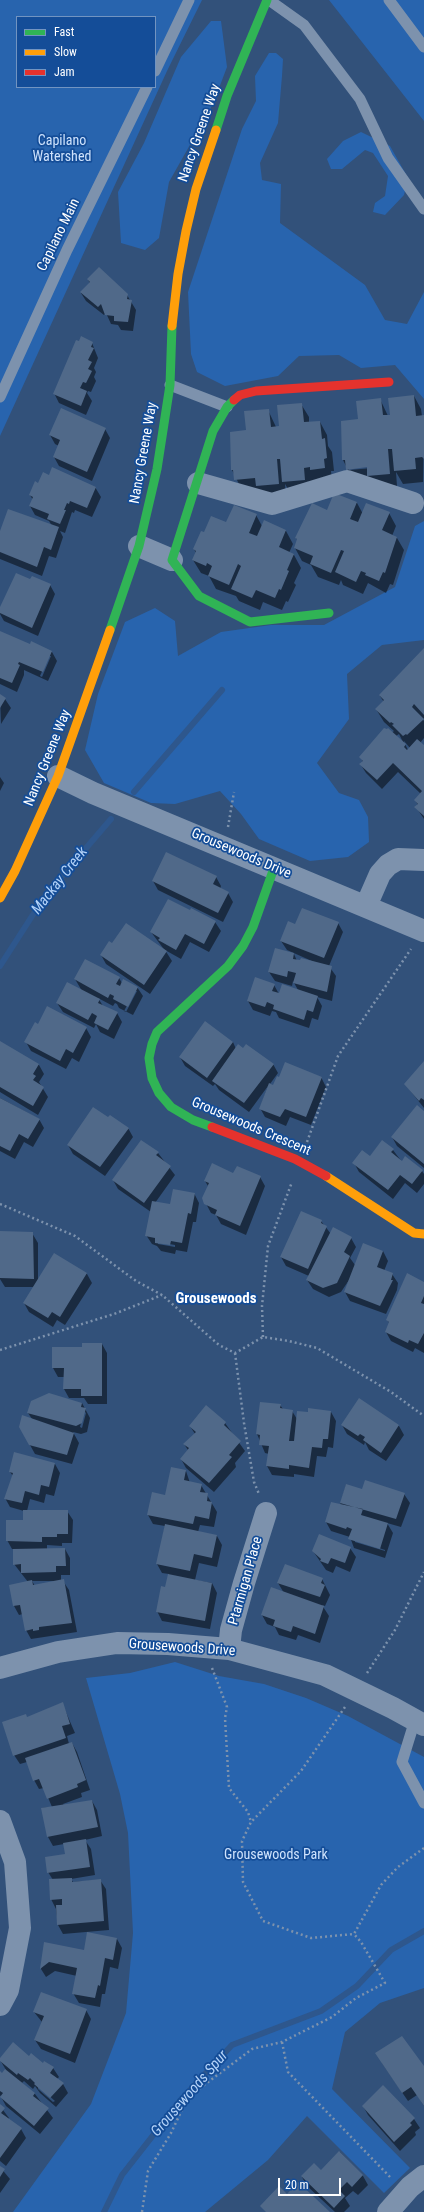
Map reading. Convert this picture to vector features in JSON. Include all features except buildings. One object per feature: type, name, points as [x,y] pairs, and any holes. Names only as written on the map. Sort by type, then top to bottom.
[{"type":"street","name":"Nancy Greene Way","points":[[0,898],[15,871],[58,776],[139,546],[157,469],[170,386],[172,329],[178,274],[196,189],[227,96],[268,0]]},
{"type":"street","points":[[172,560],[198,483],[213,431],[226,406],[240,395],[256,391],[389,382]]},
{"type":"street","points":[[198,483],[272,504],[347,481],[413,503]]},
{"type":"street","points":[[139,546],[172,560],[199,596],[250,622],[329,613]]},
{"type":"street","name":"Grousewoods Drive","points":[[58,776],[94,793],[424,931]]},
{"type":"street","points":[[366,906],[380,874],[388,865],[398,858],[424,860]]},
{"type":"street","name":"Grousewoods Crescent","points":[[274,868],[253,928],[244,946],[228,966],[158,1032],[152,1044],[149,1058],[152,1078],[159,1093],[171,1108],[193,1120],[300,1161],[336,1181],[414,1234],[424,1234]]},
{"type":"street","name":"Ptarmigan Place","points":[[229,1649],[231,1630],[266,1512]]},
{"type":"street","name":"Grousewoods Drive","points":[[0,1668],[58,1652],[118,1644],[229,1649],[325,1675],[420,1723]]},
{"type":"street","points":[[0,1821],[15,1862],[20,1928],[8,1990],[0,2005]]},
{"type":"street","points":[[388,2212],[405,2192],[424,2176]]},
{"type":"lane","points":[[156,69],[189,0]]},
{"type":"lane","points":[[268,0],[304,24],[360,99],[388,158],[424,209]]},
{"type":"lane","points":[[390,0],[424,47]]},
{"type":"lane","name":"Capilano Main","points":[[0,397],[67,250],[147,88]]},
{"type":"lane","points":[[170,386],[226,406]]},
{"type":"lane","points":[[420,1723],[402,1762],[424,1803]]},
{"type":"path","points":[[225,847],[234,792]]},
{"type":"path","points":[[263,1338],[262,1306],[268,1246],[338,1056],[424,931]]},
{"type":"path","points":[[0,1204],[75,1236],[136,1281],[162,1295],[219,1345],[235,1353]]},
{"type":"path","points":[[0,1350],[134,1306],[162,1295]]},
{"type":"path","points":[[235,1353],[263,1338],[289,1341],[317,1348],[391,1392],[424,1416]]},
{"type":"path","points":[[235,1353],[244,1423],[254,1482],[266,1512]]},
{"type":"path","points":[[354,1934],[311,1938],[263,1921],[244,1882],[242,1841],[251,1822],[301,1771],[356,1690],[395,1630],[424,1572]]},
{"type":"path","points":[[203,1647],[227,1707],[225,1718],[229,1788],[248,1812],[251,1822]]},
{"type":"path","points":[[354,1934],[381,1885],[398,1866],[424,1848]]},
{"type":"path","points":[[142,2212],[148,2171],[171,2133],[188,2097],[252,2049],[282,2042],[332,2017],[356,1998],[385,1983],[354,1934]]},
{"type":"path","points":[[282,2042],[288,2072],[405,2192]]},
{"type":"green space","name":"Capilano Watershed","points":[[0,0],[202,0],[167,71],[0,436]]},
{"type":"green space","points":[[329,0],[424,0],[424,121]]},
{"type":"green space","points":[[211,21],[221,21],[227,67],[213,104],[169,182],[159,238],[145,250],[121,243],[118,192],[144,143],[181,57]]},
{"type":"green space","points":[[269,53],[276,53],[283,59],[282,76],[278,123],[260,163],[262,180],[281,184],[280,223],[365,285],[385,320],[407,324],[424,292],[424,399],[395,365],[361,368],[339,355],[299,356],[278,376],[225,386],[197,372],[191,354],[188,292],[242,129],[256,101],[255,76]]},
{"type":"green space","points":[[361,132],[390,146],[408,178],[404,195],[385,215],[373,212],[375,203],[385,196],[388,176],[373,153],[365,150],[342,169],[331,169],[327,159],[343,141]]},
{"type":"green space","points":[[424,521],[424,640],[382,645],[347,674],[349,719],[317,763],[339,793],[359,800],[368,817],[369,842],[348,857],[310,861],[259,839],[241,814],[220,791],[175,804],[151,803],[104,783],[85,750],[98,694],[125,622],[155,608],[175,621],[178,656],[221,632],[271,625],[324,625],[395,587],[415,526]]},
{"type":"green space","name":"Grousewoods Park","points":[[175,1662],[219,1676],[264,1684],[306,1698],[348,1716],[424,1757],[424,1988],[380,2003],[345,2032],[332,2089],[410,2168],[384,2193],[307,2116],[268,2160],[205,2212],[13,2212],[91,2104],[126,2013],[133,1933],[128,1833],[120,1794],[86,1678],[130,1673]]},
{"type":"waterway","name":"Mackay Creek","points":[[134,792],[222,690]]},
{"type":"waterway","name":"Mackay Creek","points":[[0,966],[45,896],[111,819]]},
{"type":"waterway","name":"Grousewoods Spur","points":[[104,2212],[122,2175],[180,2101],[232,2045],[321,2011],[357,1986],[391,1950],[424,1931]]},
{"type":"traffic: fast","points":[[216,130],[227,96],[267,0]]},
{"type":"traffic: fast","points":[[110,630],[139,546],[157,469],[170,385],[172,326]]},
{"type":"traffic: fast","points":[[234,400],[227,407],[213,431],[172,560],[199,596],[250,622],[329,613]]},
{"type":"traffic: fast","points":[[212,1127],[193,1120],[171,1107],[159,1093],[152,1078],[149,1058],[152,1044],[157,1032],[228,966],[243,946],[253,927],[274,868]]},
{"type":"traffic: slow","points":[[172,326],[178,274],[186,231],[196,189],[216,130]]},
{"type":"traffic: slow","points":[[0,898],[15,871],[58,776],[110,630]]},
{"type":"traffic: slow","points":[[326,1176],[414,1233],[424,1234]]},
{"type":"traffic: jam","points":[[234,400],[240,395],[256,391],[389,382]]},
{"type":"traffic: jam","points":[[212,1127],[295,1159],[326,1176]]},
{"type":"district","name":"Grousewoods","points":[[216,1299]]}]
